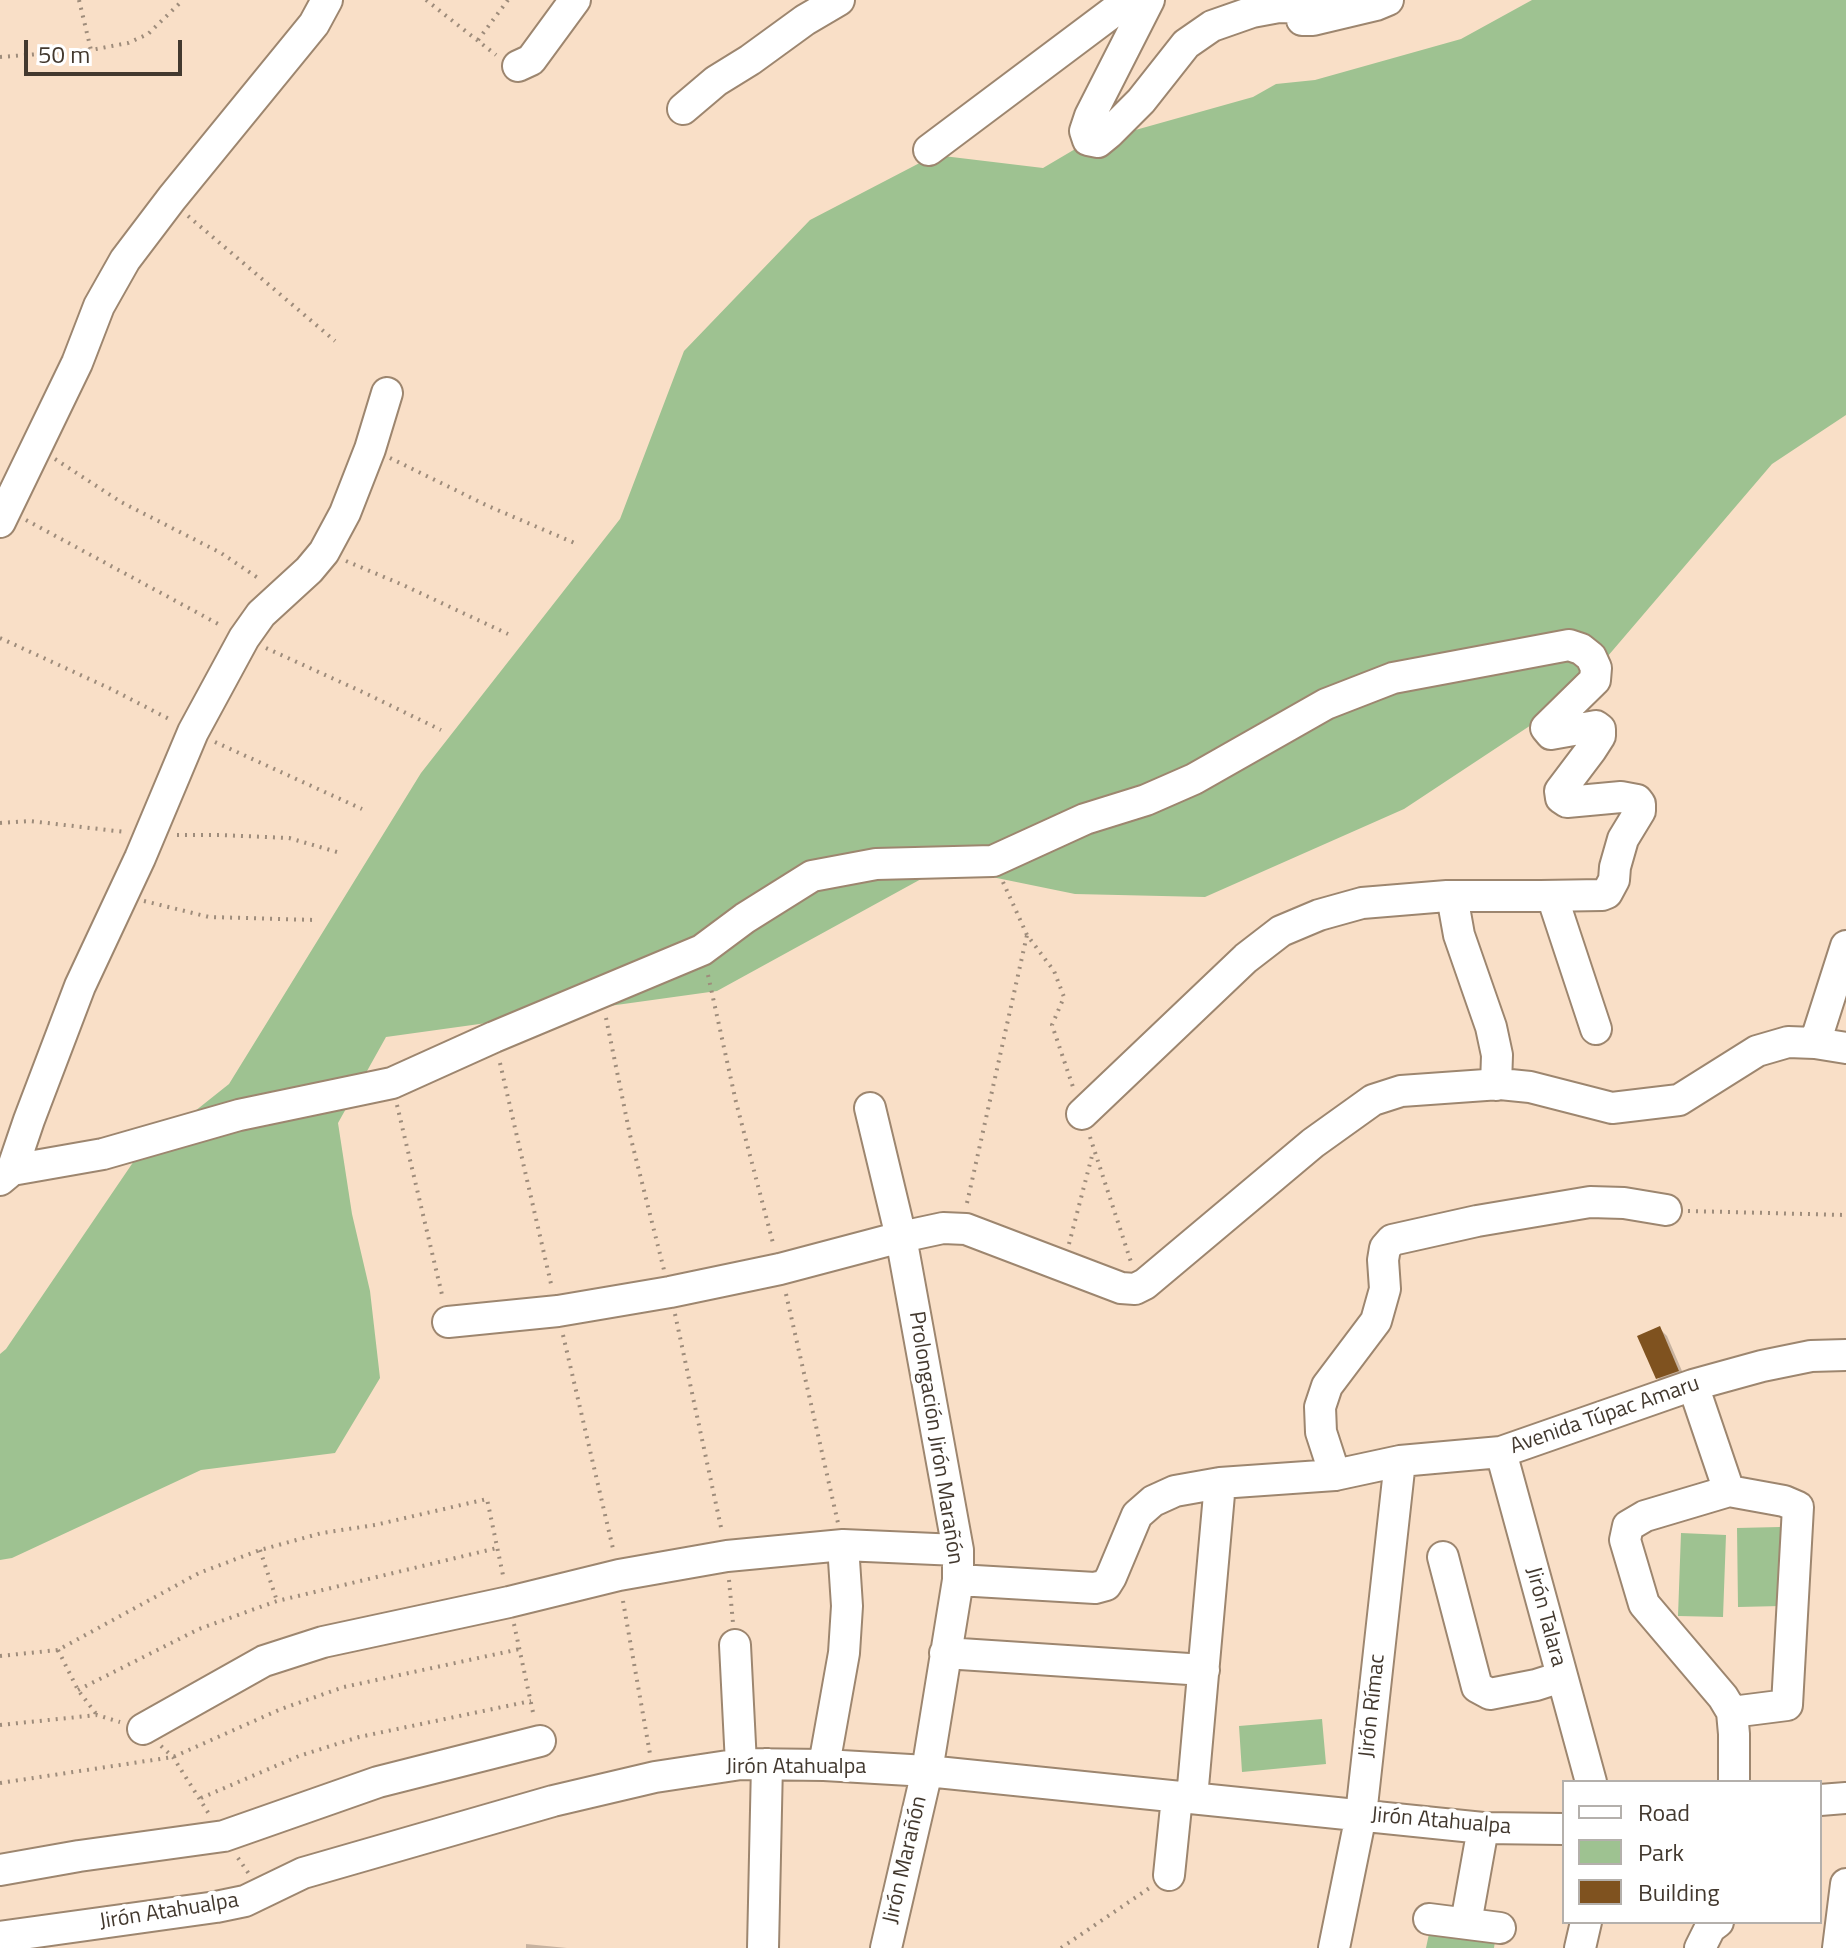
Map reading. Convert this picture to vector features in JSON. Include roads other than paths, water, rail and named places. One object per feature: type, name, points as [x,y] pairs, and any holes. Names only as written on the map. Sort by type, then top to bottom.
[{"type":"street","points":[[3,516],[77,363],[99,306],[125,260],[314,24],[327,0]]},
{"type":"street","points":[[518,66],[531,60],[575,0]]},
{"type":"street","points":[[683,109],[716,81],[839,0]]},
{"type":"street","points":[[929,150],[1129,0]]},
{"type":"street","points":[[1149,0],[1090,116],[1085,131],[1088,140],[1098,142],[1109,133],[1141,101],[1186,44],[1212,26],[1252,12],[1279,7],[1304,8],[1326,0]]},
{"type":"street","points":[[1279,7],[1302,20],[1313,20],[1388,0]]},
{"type":"street","points":[[6,1175],[80,986],[193,732],[244,638],[261,614],[324,552],[345,513],[370,449],[387,393]]},
{"type":"street","points":[[6,1175],[103,1154],[239,1115],[392,1083],[702,950],[745,918],[812,876],[876,864],[993,861],[1085,819],[1146,800],[1194,779],[1326,704],[1393,678],[1569,645],[1591,657],[1596,668],[1595,680],[1546,728],[1551,734],[1596,726],[1600,729],[1600,736],[1560,791],[1561,798],[1567,802],[1621,797],[1637,800],[1640,804],[1640,811],[1623,839],[1614,880],[1607,893],[1452,896],[1362,903],[1319,915],[1281,931],[1246,958],[1082,1114]]},
{"type":"street","points":[[1452,896],[1459,935],[1491,1027],[1497,1055],[1496,1085]]},
{"type":"street","points":[[1552,896],[1596,1029]]},
{"type":"street","points":[[1815,1043],[1846,946]]},
{"type":"street","points":[[448,1322],[558,1311],[670,1292],[780,1269],[943,1228],[966,1229],[1121,1288],[1135,1289],[1313,1143],[1373,1100],[1401,1091],[1496,1085],[1530,1087],[1612,1108],[1679,1100],[1757,1051],[1788,1042],[1846,1048]]},
{"type":"street","name":"Prolongación Jirón Marañón","points":[[870,1108],[901,1237],[958,1565],[927,1771]]},
{"type":"street","points":[[1335,1475],[1321,1432],[1320,1407],[1327,1386],[1376,1321],[1385,1289],[1385,1248],[1392,1240],[1477,1221],[1590,1202],[1624,1203],[1666,1210]]},
{"type":"street","name":"Avenida Túpac Amaru","points":[[958,1565],[1095,1588],[1106,1585],[1111,1577],[1137,1515],[1153,1501],[1175,1491],[1220,1483],[1335,1475],[1400,1461],[1501,1452],[1693,1385],[1811,1356],[1846,1355]]},
{"type":"street","points":[[1693,1385],[1729,1491]]},
{"type":"street","name":"Jirón Talara","points":[[1501,1452],[1590,1780]]},
{"type":"street","name":"Jirón Rímac","points":[[1334,1948],[1361,1815],[1400,1461]]},
{"type":"street","points":[[1169,1875],[1185,1798],[1204,1670],[1220,1483]]},
{"type":"street","points":[[1732,1712],[1787,1705],[1798,1507],[1784,1501],[1729,1491],[1645,1516],[1628,1526],[1625,1540],[1644,1604],[1723,1697],[1732,1712],[1734,1780]]},
{"type":"street","points":[[824,1765],[844,1653],[847,1606],[843,1545]]},
{"type":"street","points":[[143,1729],[264,1661],[323,1642],[619,1575],[727,1556],[843,1545],[958,1565]]},
{"type":"street","points":[[1443,1557],[1477,1687],[1490,1694],[1561,1677]]},
{"type":"street","points":[[735,1645],[754,1764],[763,1948]]},
{"type":"street","points":[[945,1653],[1204,1670]]},
{"type":"street","points":[[0,1870],[224,1836],[378,1782],[540,1741]]},
{"type":"street","name":"Jirón Atahualpa","points":[[0,1937],[245,1901],[303,1873],[553,1801],[655,1777],[754,1764],[927,1771],[1483,1828],[1562,1829]]},
{"type":"street","name":"Jirón Marañón","points":[[886,1948],[927,1771]]},
{"type":"street","points":[[1822,1800],[1846,1798]]},
{"type":"street","points":[[1466,1923],[1483,1828]]},
{"type":"street","points":[[1838,1948],[1846,1884]]},
{"type":"street","points":[[1429,1919],[1500,1928]]},
{"type":"street","points":[[1580,1948],[1586,1924]]},
{"type":"street","points":[[1700,1948],[1715,1924]]}]
